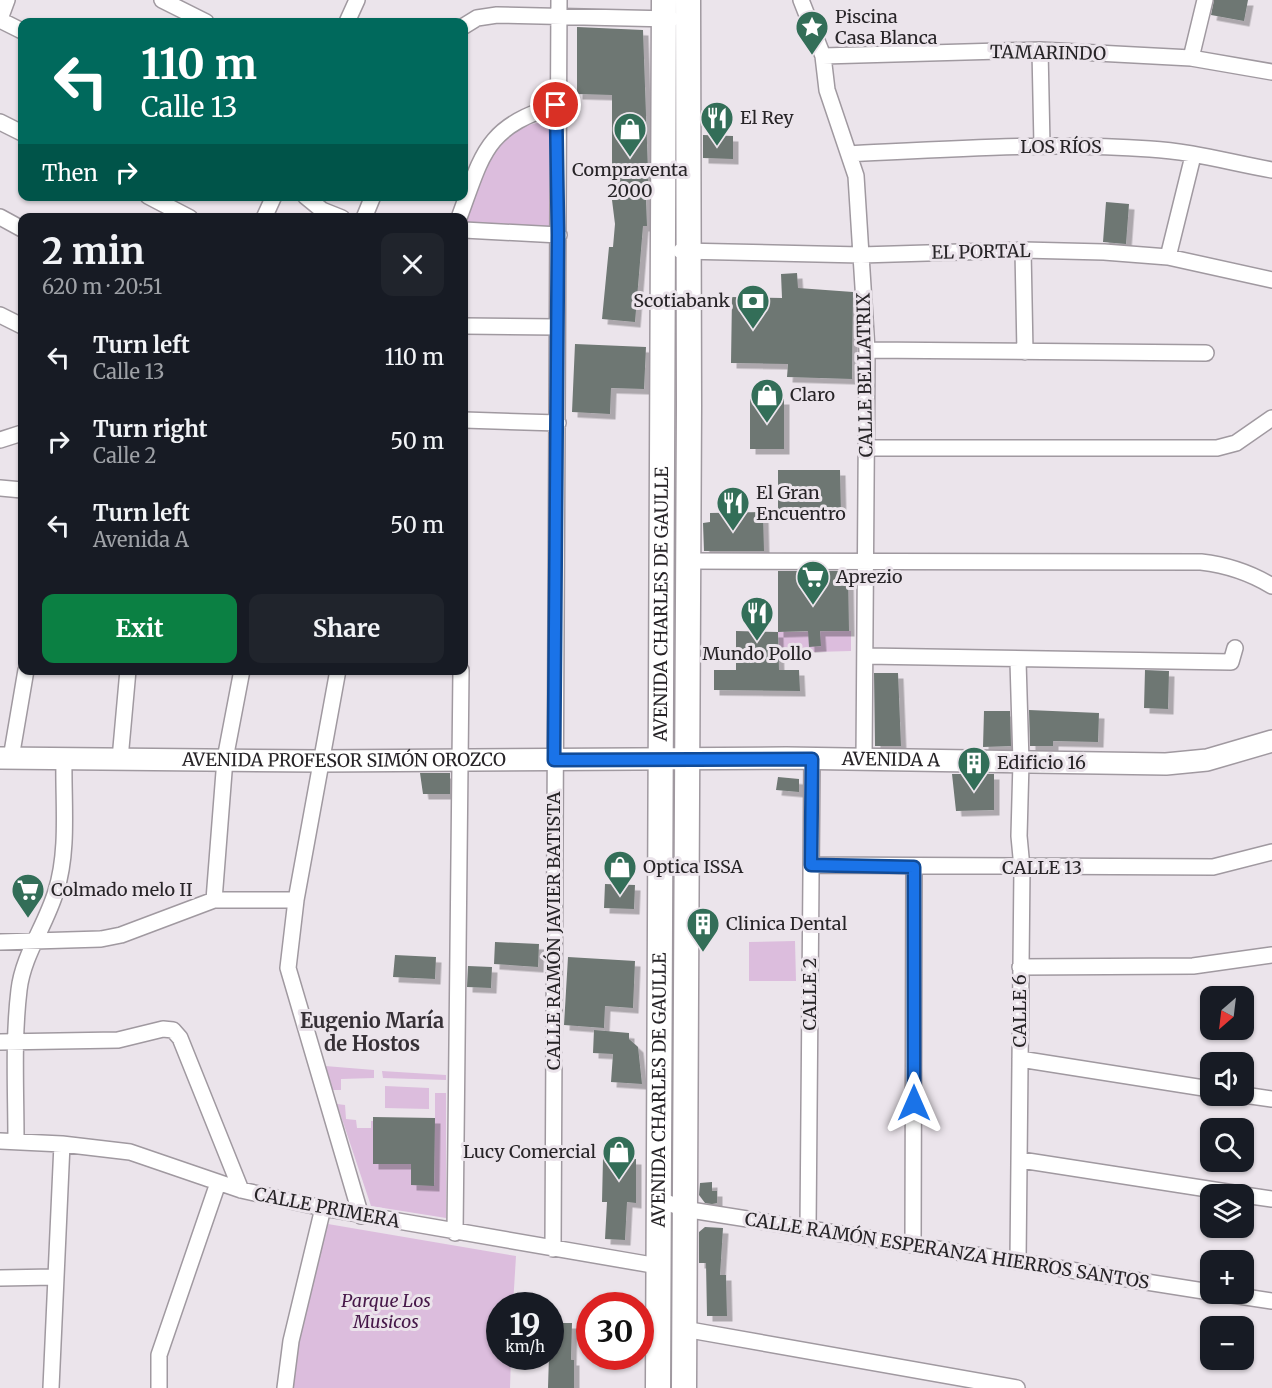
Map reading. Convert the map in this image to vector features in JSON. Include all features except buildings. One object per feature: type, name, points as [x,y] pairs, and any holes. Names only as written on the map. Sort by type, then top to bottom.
[{"type":"main road","name":"AVENIDA CHARLES DE GAULLE","points":[[676,9],[688,251],[684,1388]]},
{"type":"main road","name":"AVENIDA CHARLES DE GAULLE","points":[[658,1388],[661,252],[676,9]]},
{"type":"main road","name":"AVENIDA A","points":[[687,759],[1166,764],[1207,760],[1272,741]]},
{"type":"main road","name":"AVENIDA PROFESOR SIMÓN OROZCO","points":[[6,758],[320,761],[687,759]]},
{"type":"street","points":[[8,0],[0,19],[18,29]]},
{"type":"street","points":[[162,0],[198,18]]},
{"type":"street","points":[[349,18],[357,0]]},
{"type":"street","name":"CALLE BELLATRIX","points":[[801,0],[823,56],[827,90],[856,176],[867,350],[864,760]]},
{"type":"street","points":[[1191,58],[1205,0]]},
{"type":"street","points":[[468,24],[477,18],[558,8],[676,9]]},
{"type":"street","name":"CALLE RAMÓN JAVIER BATISTA","points":[[553,1249],[558,8]]},
{"type":"street","points":[[1040,50],[1042,145]]},
{"type":"street","name":"TAMARINDO","points":[[823,56],[1040,50],[1191,58],[1272,72]]},
{"type":"street","points":[[468,196],[491,141],[519,118],[556,105]]},
{"type":"street","points":[[0,122],[18,131]]},
{"type":"street","name":"LOS RÍOS","points":[[849,154],[1042,145],[1153,149],[1272,170]]},
{"type":"street","points":[[1168,257],[1193,156]]},
{"type":"street","points":[[158,201],[180,213]]},
{"type":"street","points":[[311,201],[330,213]]},
{"type":"street","points":[[0,217],[18,227]]},
{"type":"street","points":[[468,230],[558,235]]},
{"type":"street","points":[[1023,250],[1025,352]]},
{"type":"street","name":"EL PORTAL","points":[[661,252],[861,255],[1023,250],[1168,257],[1272,280]]},
{"type":"street","points":[[0,315],[18,324]]},
{"type":"street","points":[[468,326],[557,327]]},
{"type":"street","points":[[867,350],[1206,353]]},
{"type":"street","points":[[867,448],[1217,448],[1236,443],[1272,418]]},
{"type":"street","points":[[468,420],[558,423]]},
{"type":"street","points":[[0,440],[18,434]]},
{"type":"street","points":[[0,488],[18,490]]},
{"type":"street","points":[[688,561],[1201,562],[1223,564],[1254,574],[1272,586]]},
{"type":"street","points":[[866,656],[1018,661],[1231,662],[1235,648]]},
{"type":"street","name":"CALLE 6","points":[[1018,661],[1022,868],[1021,1160],[1018,1261]]},
{"type":"street","points":[[6,758],[25,675]]},
{"type":"street","points":[[120,759],[128,675]]},
{"type":"street","points":[[214,900],[225,759],[241,675]]},
{"type":"street","points":[[337,675],[296,900],[288,968],[360,1216]]},
{"type":"street","points":[[455,1233],[461,675]]},
{"type":"street","points":[[16,1141],[16,1043],[19,989],[51,909],[60,874],[64,759]]},
{"type":"street","name":"CALLE 2","points":[[808,1229],[812,759]]},
{"type":"street","name":"CALLE 13","points":[[811,865],[1022,868],[1213,867],[1272,852]]},
{"type":"street","points":[[914,867],[914,1245]]},
{"type":"street","points":[[0,942],[36,942],[121,935],[214,900],[296,900]]},
{"type":"street","points":[[1020,967],[1192,966],[1272,955]]},
{"type":"street","points":[[0,1042],[118,1040],[163,1029],[173,1030],[180,1038],[241,1190]]},
{"type":"street","points":[[1020,1059],[1200,1087]]},
{"type":"street","points":[[1254,1096],[1272,1099]]},
{"type":"street","name":"CALLE PRIMERA","points":[[0,1141],[62,1144],[130,1152],[241,1190],[323,1209],[658,1266]]},
{"type":"street","points":[[51,1388],[54,1277],[62,1144]]},
{"type":"street","points":[[1021,1160],[1200,1188]]},
{"type":"street","points":[[159,1388],[159,1355],[218,1183]]},
{"type":"street","points":[[1254,1196],[1272,1199]]},
{"type":"street","name":"CALLE RAMÓN ESPERANZA HIERROS SANTOS","points":[[658,1199],[684,1209],[1200,1290]]},
{"type":"street","points":[[285,1388],[291,1341],[323,1209]]},
{"type":"street","points":[[0,1278],[54,1277]]},
{"type":"street","points":[[1254,1299],[1272,1302]]},
{"type":"street","points":[[684,1329],[1017,1388]]},
{"type":"green space","points":[[549,120],[550,237],[468,230],[468,215],[483,160],[512,129]]},
{"type":"green space","points":[[851,631],[851,651],[779,653],[778,632]]},
{"type":"green space","points":[[795,941],[796,981],[749,981],[749,942]]},
{"type":"green space","points":[[325,1066],[374,1070],[374,1078],[341,1079],[341,1090],[332,1090]]},
{"type":"green space","points":[[382,1071],[446,1075],[446,1080],[383,1078]]},
{"type":"green space","points":[[385,1086],[429,1088],[429,1109],[385,1108]]},
{"type":"green space","points":[[435,1093],[446,1093],[446,1218],[371,1206],[337,1104],[345,1105],[346,1119],[356,1120],[357,1128],[371,1128],[371,1121],[435,1121]]},
{"type":"green space","name":"Parque Los Musicos","points":[[322,1223],[516,1256],[514,1292],[486,1292],[486,1370],[511,1370],[510,1388],[291,1388],[295,1345]]},
{"type":"place","name":"Piscina Casa Blanca","points":[[812,56]]},
{"type":"place","name":"El Rey","points":[[717,147]]},
{"type":"place","name":"Compraventa 2000","points":[[630,158]]},
{"type":"place","name":"Scotiabank","points":[[753,330]]},
{"type":"place","name":"Claro","points":[[767,424]]},
{"type":"place","name":"El Gran Encuentro","points":[[733,532]]},
{"type":"place","name":"Aprezio","points":[[813,606]]},
{"type":"place","name":"Mundo Pollo","points":[[757,642]]},
{"type":"place","name":"Edificio 16","points":[[974,792]]},
{"type":"place","name":"Optica ISSA","points":[[620,896]]},
{"type":"place","name":"Colmado melo II","points":[[28,919]]},
{"type":"place","name":"Clinica Dental","points":[[703,953]]},
{"type":"place","name":"Lucy Comercial","points":[[619,1181]]},
{"type":"district","name":"Eugenio María de Hostos","points":[[372,1032]]},
{"type":"route","points":[[556,105],[558,423],[554,760],[812,759],[811,865],[914,867],[914,1103]]}]
